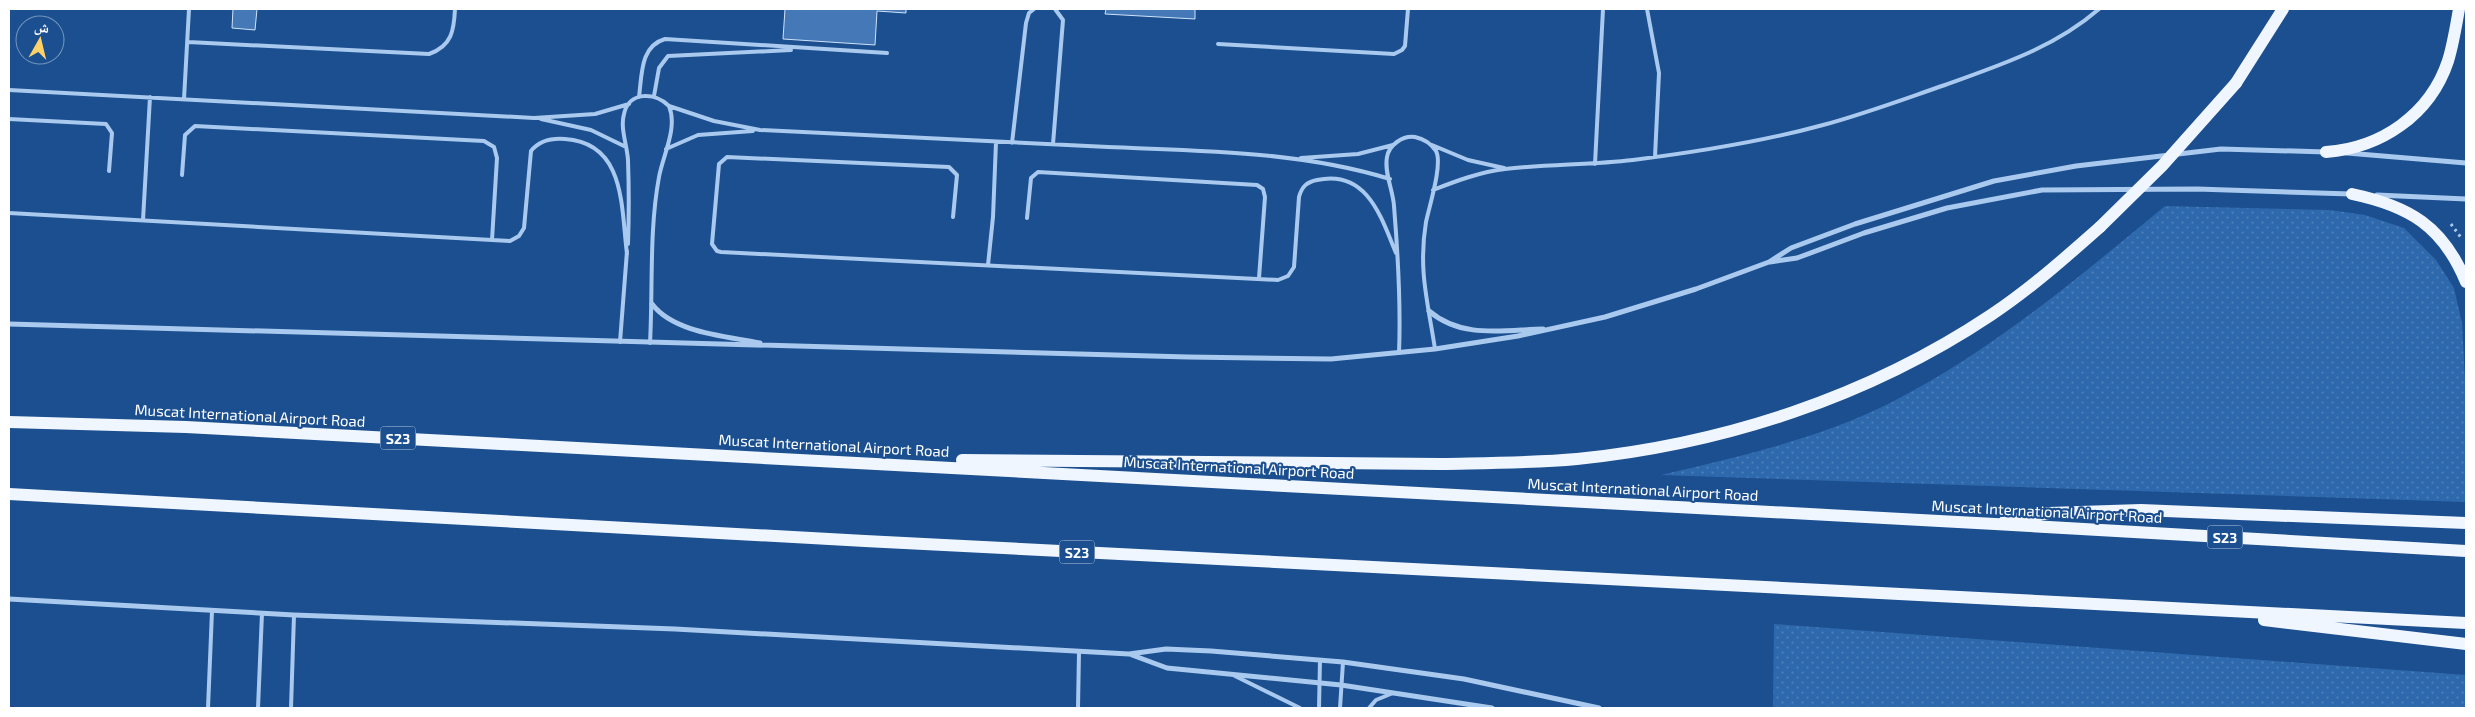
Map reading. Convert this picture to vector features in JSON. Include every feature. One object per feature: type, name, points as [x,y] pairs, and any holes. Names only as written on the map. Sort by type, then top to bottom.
[{"type":"main road","points":[[788,459],[1441,464],[1576,459],[1640,451],[1703,438],[1765,422],[1826,401],[1911,363],[1952,340],[2014,299],[2100,227],[2162,166],[2236,83],[2283,9]]},
{"type":"main road","points":[[2326,152],[2344,150],[2379,139],[2409,120],[2422,107],[2433,93],[2448,61],[2459,9]]},
{"type":"main road","points":[[2352,194],[2394,205],[2414,215],[2432,228],[2451,250],[2466,282]]},
{"type":"main road","name":"Muscat International Airport Road","points":[[9,422],[186,427],[1995,524],[2460,551]]},
{"type":"main road","name":"S23","points":[[9,494],[2461,623]]},
{"type":"main road","points":[[1995,524],[2031,514],[2104,510],[2466,523]]},
{"type":"main road","points":[[2145,606],[2462,644]]},
{"type":"street","points":[[1770,262],[1791,248],[1896,210],[1970,187],[2040,172],[2104,162],[2221,149],[2326,152],[2466,163]]},
{"type":"street","points":[[9,324],[650,343],[1331,359],[1436,349],[1558,328],[1650,304],[1770,262],[1797,258],[1864,233],[1939,210],[2042,190],[2197,189],[2466,199]]},
{"type":"street","points":[[652,304],[659,313],[678,325],[773,346]]},
{"type":"street","points":[[1429,311],[1439,320],[1462,330],[1558,328]]},
{"type":"street","points":[[9,599],[294,615],[675,630],[1079,652],[1129,654],[1166,649],[1211,651],[1343,662],[1464,679],[1599,708]]},
{"type":"street","points":[[1129,654],[1167,668],[1341,685],[1492,708]]},
{"type":"lane","points":[[184,99],[189,9]]},
{"type":"lane","points":[[188,42],[429,54],[442,48],[451,36],[455,9]]},
{"type":"lane","points":[[1012,143],[1026,23],[1028,13],[1034,9]]},
{"type":"lane","points":[[1053,144],[1063,20],[1056,9]]},
{"type":"lane","points":[[1218,44],[1394,54],[1405,46],[1408,9]]},
{"type":"lane","points":[[1595,164],[1603,9]]},
{"type":"lane","points":[[1647,9],[1659,73],[1656,157]]},
{"type":"lane","points":[[1433,190],[1461,179],[1506,169],[1595,164],[1656,157],[1778,136],[1868,111],[2028,55],[2071,30],[2099,9]]},
{"type":"lane","points":[[639,96],[645,55],[653,44],[664,39],[887,53]]},
{"type":"lane","points":[[654,96],[660,63],[674,54],[808,49]]},
{"type":"lane","points":[[9,90],[534,118],[595,114],[629,104],[639,96],[654,96],[669,106],[714,121],[760,130]]},
{"type":"lane","points":[[143,220],[150,98]]},
{"type":"lane","points":[[620,342],[629,213],[627,147],[622,120],[629,104]]},
{"type":"lane","points":[[650,343],[655,203],[673,122],[669,106]]},
{"type":"lane","points":[[534,118],[591,130],[627,147]]},
{"type":"lane","points":[[9,119],[106,124],[112,133],[109,171]]},
{"type":"lane","points":[[182,175],[185,135],[195,126],[484,141],[494,147],[497,158],[492,240]]},
{"type":"lane","points":[[666,149],[698,135],[760,130],[1053,144],[1296,159],[1331,163],[1390,179]]},
{"type":"lane","points":[[1296,159],[1358,154],[1393,145],[1402,139],[1412,137],[1423,139],[1432,145],[1468,160],[1506,169]]},
{"type":"lane","points":[[9,213],[510,241],[522,232],[531,151],[543,141],[567,139],[591,146],[602,154],[611,165],[617,178],[627,254]]},
{"type":"lane","points":[[988,265],[993,217],[996,142]]},
{"type":"lane","points":[[1393,145],[1388,155],[1386,166],[1393,194],[1400,320],[1399,354]]},
{"type":"lane","points":[[1432,145],[1438,154],[1422,249],[1424,291],[1436,349]]},
{"type":"lane","points":[[953,217],[957,175],[949,166],[727,157],[718,164],[712,244],[717,251],[721,252],[1278,280],[1292,272],[1296,262],[1300,192],[1310,182],[1325,178],[1344,180],[1362,189],[1377,209],[1396,253]]},
{"type":"lane","points":[[1028,218],[1031,178],[1038,172],[1257,184],[1263,190],[1264,197],[1259,278]]},
{"type":"lane","points":[[208,708],[212,611]]},
{"type":"lane","points":[[258,708],[262,613]]},
{"type":"lane","points":[[291,708],[294,615]]},
{"type":"lane","points":[[1078,708],[1079,652]]},
{"type":"lane","points":[[1318,708],[1320,660]]},
{"type":"lane","points":[[1340,708],[1343,662]]},
{"type":"lane","points":[[1233,675],[1300,708]]},
{"type":"lane","points":[[1369,708],[1376,700],[1393,693]]},
{"type":"path","points":[[2451,224],[2462,239]]},
{"type":"shaded area","points":[[2165,206],[2330,210],[2365,215],[2404,228],[2436,260],[2454,288],[2462,323],[2466,399],[2466,502],[1661,475],[1750,453],[1808,436],[1864,415],[1892,402],[1965,360],[2034,312]]},
{"type":"shaded area","points":[[1774,624],[2466,675],[2466,708],[1773,708]]},
{"type":"building","points":[[233,9],[257,9],[255,30],[232,28]]},
{"type":"building","points":[[785,9],[906,9],[906,13],[877,11],[875,45],[783,39]]},
{"type":"building","points":[[1106,9],[1195,9],[1195,19],[1105,14]]}]
